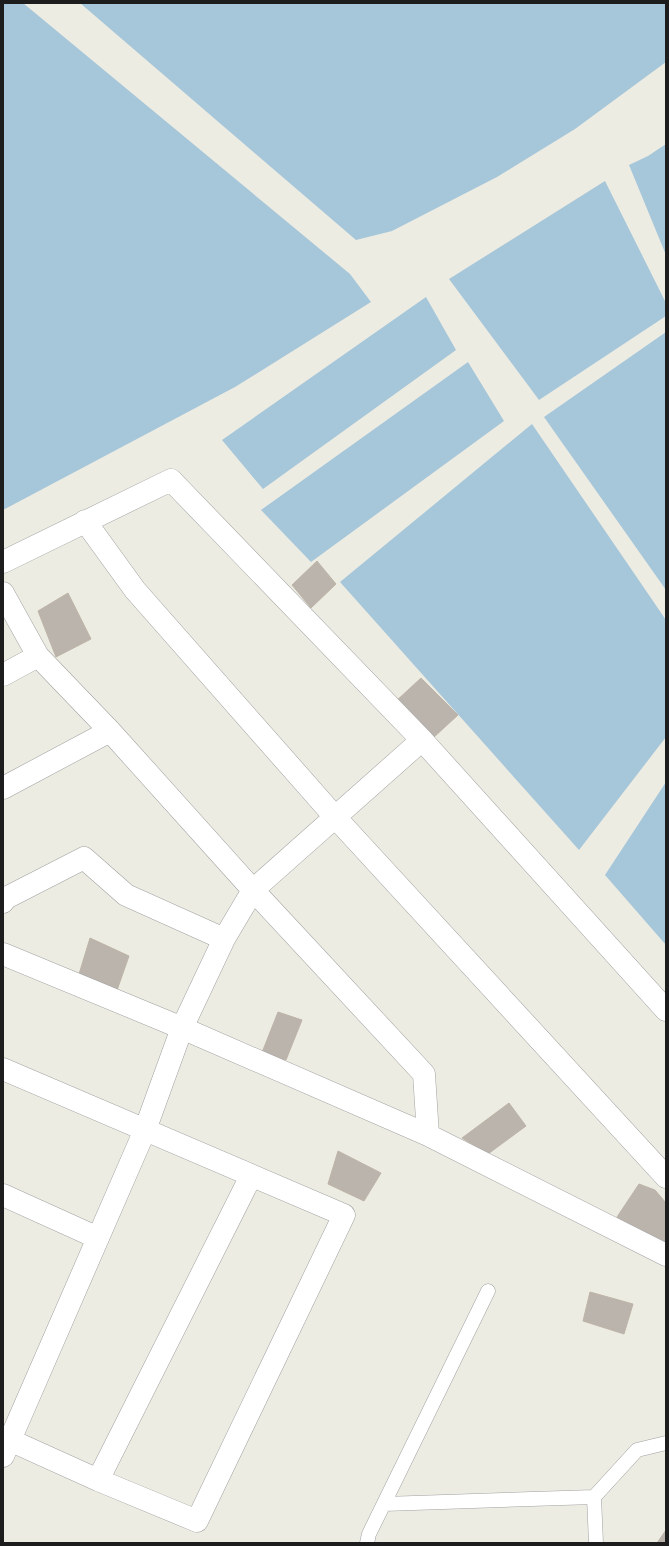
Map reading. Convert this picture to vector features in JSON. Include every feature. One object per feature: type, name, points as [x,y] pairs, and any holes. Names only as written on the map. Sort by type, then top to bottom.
[{"type":"street","points":[[3,562],[171,480],[422,740],[666,1010]]},
{"type":"street","points":[[85,521],[135,590],[335,817],[666,1177]]},
{"type":"street","points":[[3,593],[38,656],[110,731],[253,890],[424,1074],[428,1135]]},
{"type":"street","points":[[3,675],[38,656]]},
{"type":"street","points":[[3,788],[110,731]]},
{"type":"street","points":[[3,1068],[145,1130],[251,1176],[344,1215],[197,1521],[98,1480],[5,1444],[145,1130],[182,1028],[224,939],[253,890],[422,740]]},
{"type":"street","points":[[3,902],[6,898],[84,858],[126,895],[224,939]]},
{"type":"street","points":[[3,954],[182,1028],[428,1135],[666,1255]]},
{"type":"street","points":[[98,1480],[251,1176]]},
{"type":"street","points":[[3,1195],[98,1238]]},
{"type":"lane","points":[[367,1543],[369,1534],[488,1291]]},
{"type":"lane","points":[[384,1504],[594,1496],[637,1450],[666,1443]]},
{"type":"lane","points":[[594,1496],[596,1543]]},
{"type":"water","points":[[3,3],[23,3],[350,274],[371,302],[235,387],[3,510]]},
{"type":"water","points":[[80,3],[666,3],[666,62],[575,129],[497,177],[392,231],[356,240]]},
{"type":"water","points":[[666,144],[666,255],[629,165],[648,156]]},
{"type":"water","points":[[605,181],[666,303],[666,316],[539,400],[449,279]]},
{"type":"water","points":[[426,297],[456,350],[263,489],[222,440]]},
{"type":"water","points":[[666,332],[666,590],[544,417]]},
{"type":"water","points":[[468,362],[504,421],[311,562],[261,510]]},
{"type":"water","points":[[532,424],[666,620],[666,737],[579,850],[340,582]]},
{"type":"water","points":[[666,782],[666,945],[605,875]]},
{"type":"building","points":[[317,561],[336,584],[311,608],[292,585]]},
{"type":"building","points":[[68,593],[91,639],[56,657],[38,611]]},
{"type":"building","points":[[421,678],[458,715],[433,738],[395,702]]},
{"type":"building","points":[[90,938],[129,956],[115,996],[76,984]]},
{"type":"building","points":[[278,1012],[302,1020],[286,1060],[261,1055]]},
{"type":"building","points":[[509,1103],[526,1126],[488,1154],[462,1138]]},
{"type":"building","points":[[338,1151],[381,1173],[364,1201],[328,1184]]},
{"type":"building","points":[[639,1184],[655,1190],[666,1203],[666,1246],[617,1217]]},
{"type":"building","points":[[590,1292],[633,1304],[624,1334],[583,1321]]},
{"type":"building","points":[[666,1530],[666,1543],[657,1543]]}]
